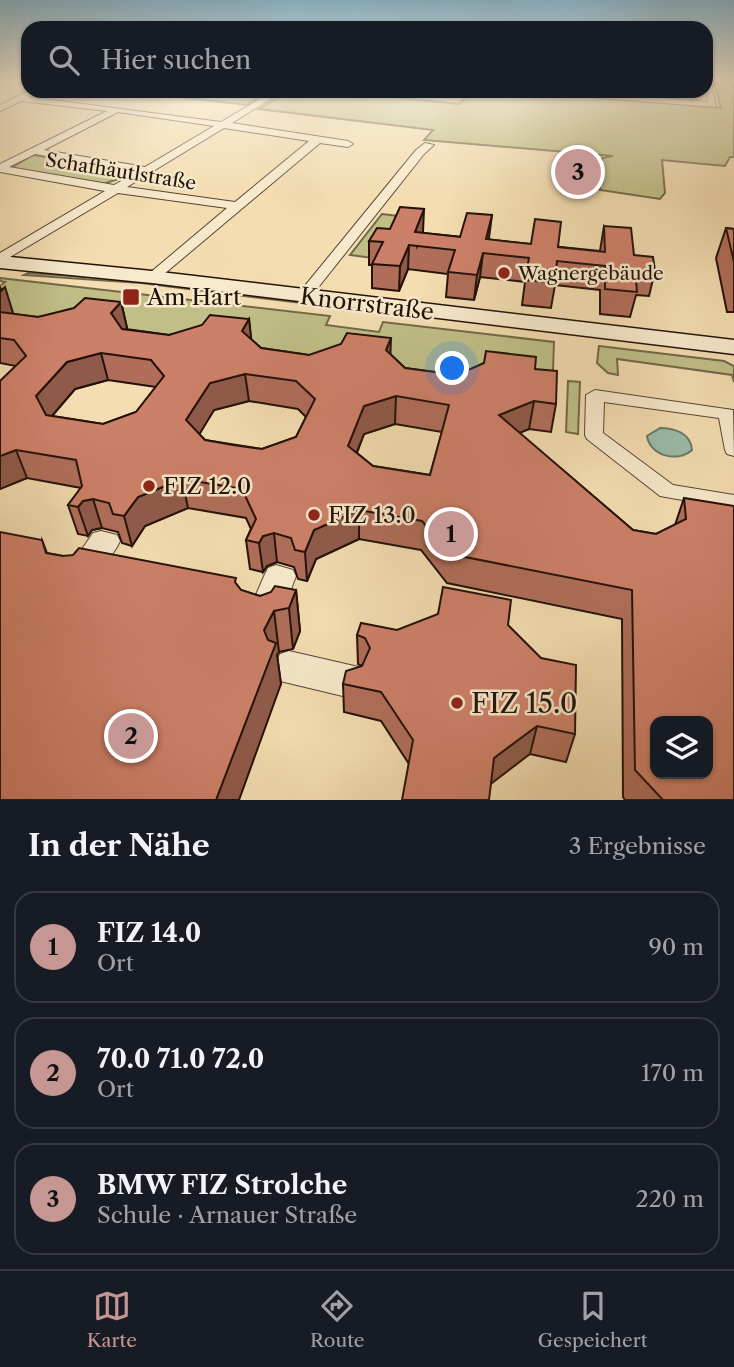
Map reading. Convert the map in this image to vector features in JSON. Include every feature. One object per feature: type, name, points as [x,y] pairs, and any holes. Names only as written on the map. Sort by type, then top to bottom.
[{"type":"street","points":[[0,168],[98,118]]},
{"type":"street","points":[[179,118],[348,144]]},
{"type":"street","points":[[0,261],[235,118]]},
{"type":"street","points":[[152,277],[318,139]]},
{"type":"street","points":[[304,296],[429,145]]},
{"type":"street","points":[[33,151],[149,171]]},
{"type":"street","name":"Schafhäutlstraße","points":[[0,168],[115,190],[236,206]]},
{"type":"street","name":"Knorrstraße","points":[[0,261],[734,347]]},
{"type":"street","points":[[734,450],[727,414],[595,395],[594,435],[667,491],[734,502]]},
{"type":"shaded area","points":[[336,118],[734,118],[734,157],[730,157],[725,166],[662,160],[665,193],[660,199],[600,190],[602,158],[613,156],[424,140],[433,130]]},
{"type":"shaded area","points":[[33,155],[133,172],[104,184],[11,168]]},
{"type":"shaded area","points":[[382,214],[407,217],[373,258],[350,255]]},
{"type":"shaded area","points":[[28,273],[136,280],[302,300],[301,303],[141,283],[24,275]]},
{"type":"shaded area","points":[[0,278],[330,316],[326,325],[379,332],[383,322],[554,342],[552,399],[81,334],[0,311],[0,286],[5,282],[0,281]]},
{"type":"shaded area","points":[[599,346],[724,361],[734,366],[734,382],[732,375],[617,359],[618,375],[608,373],[597,363]]},
{"type":"shaded area","points":[[568,381],[580,382],[578,434],[566,432]]},
{"type":"shaded area","points":[[660,428],[681,433],[689,439],[692,450],[672,457],[659,453],[649,443],[647,436]]},
{"type":"building","points":[[569,150],[593,153],[590,182],[564,180]]},
{"type":"building","points":[[400,207],[424,209],[415,232],[460,237],[467,213],[492,215],[486,239],[531,244],[535,219],[561,222],[558,247],[605,252],[604,226],[631,228],[634,255],[653,257],[655,271],[635,269],[637,292],[605,289],[605,266],[557,261],[555,283],[525,280],[529,258],[483,253],[477,275],[448,272],[455,250],[409,245],[400,266],[372,264],[383,242],[369,241],[377,228],[390,229]]},
{"type":"building","points":[[726,228],[734,229],[734,262]]},
{"type":"building","points":[[85,298],[121,302],[111,313],[122,329],[169,335],[202,325],[210,315],[249,319],[242,331],[261,348],[309,355],[341,344],[347,333],[391,338],[386,350],[405,368],[457,375],[484,363],[486,351],[536,357],[535,369],[557,371],[556,404],[534,401],[499,415],[633,530],[656,534],[686,519],[684,498],[734,506],[734,800],[663,800],[635,770],[632,590],[450,554],[422,521],[359,510],[314,530],[305,552],[295,550],[291,538],[274,533],[263,536],[259,543],[246,540],[256,519],[242,489],[182,479],[138,497],[124,516],[113,514],[109,503],[93,499],[83,501],[78,507],[68,505],[82,486],[76,460],[16,450],[0,456],[0,381],[26,356],[14,340],[0,338],[0,312],[38,317],[74,308]],"holes":[[[101,353],[151,360],[164,376],[136,412],[103,424],[46,415],[36,396],[67,362]],[[245,374],[296,381],[315,399],[296,437],[262,449],[233,445],[205,440],[186,420],[210,383]],[[396,396],[449,405],[430,475],[373,466],[348,446],[364,406]]]},
{"type":"building","points":[[0,532],[42,540],[46,553],[73,555],[79,548],[236,578],[235,582],[241,590],[260,596],[271,592],[275,586],[296,590],[289,608],[274,611],[264,630],[268,640],[276,643],[216,800],[0,800]]},
{"type":"building","name":"FIZ 15.0","points":[[443,587],[511,600],[508,625],[541,658],[576,665],[575,734],[537,726],[494,758],[489,800],[402,800],[413,740],[381,692],[343,684],[346,671],[362,666],[370,648],[365,638],[357,635],[361,623],[397,630],[438,614]]},
{"type":"place","name":"BMW FIZ Strolche","points":[[578,172]]},
{"type":"place","name":"Wagnergebäude","points":[[504,273]]},
{"type":"place","name":"Am Hart","points":[[131,297]]},
{"type":"place","name":"FIZ 12.0","points":[[149,486]]},
{"type":"place","name":"FIZ 13.0","points":[[314,515]]},
{"type":"place","name":"FIZ 14.0","points":[[451,534]]},
{"type":"place","name":"FIZ 15.0","points":[[457,703]]},
{"type":"place","name":"70.0 71.0 72.0","points":[[131,736]]}]
